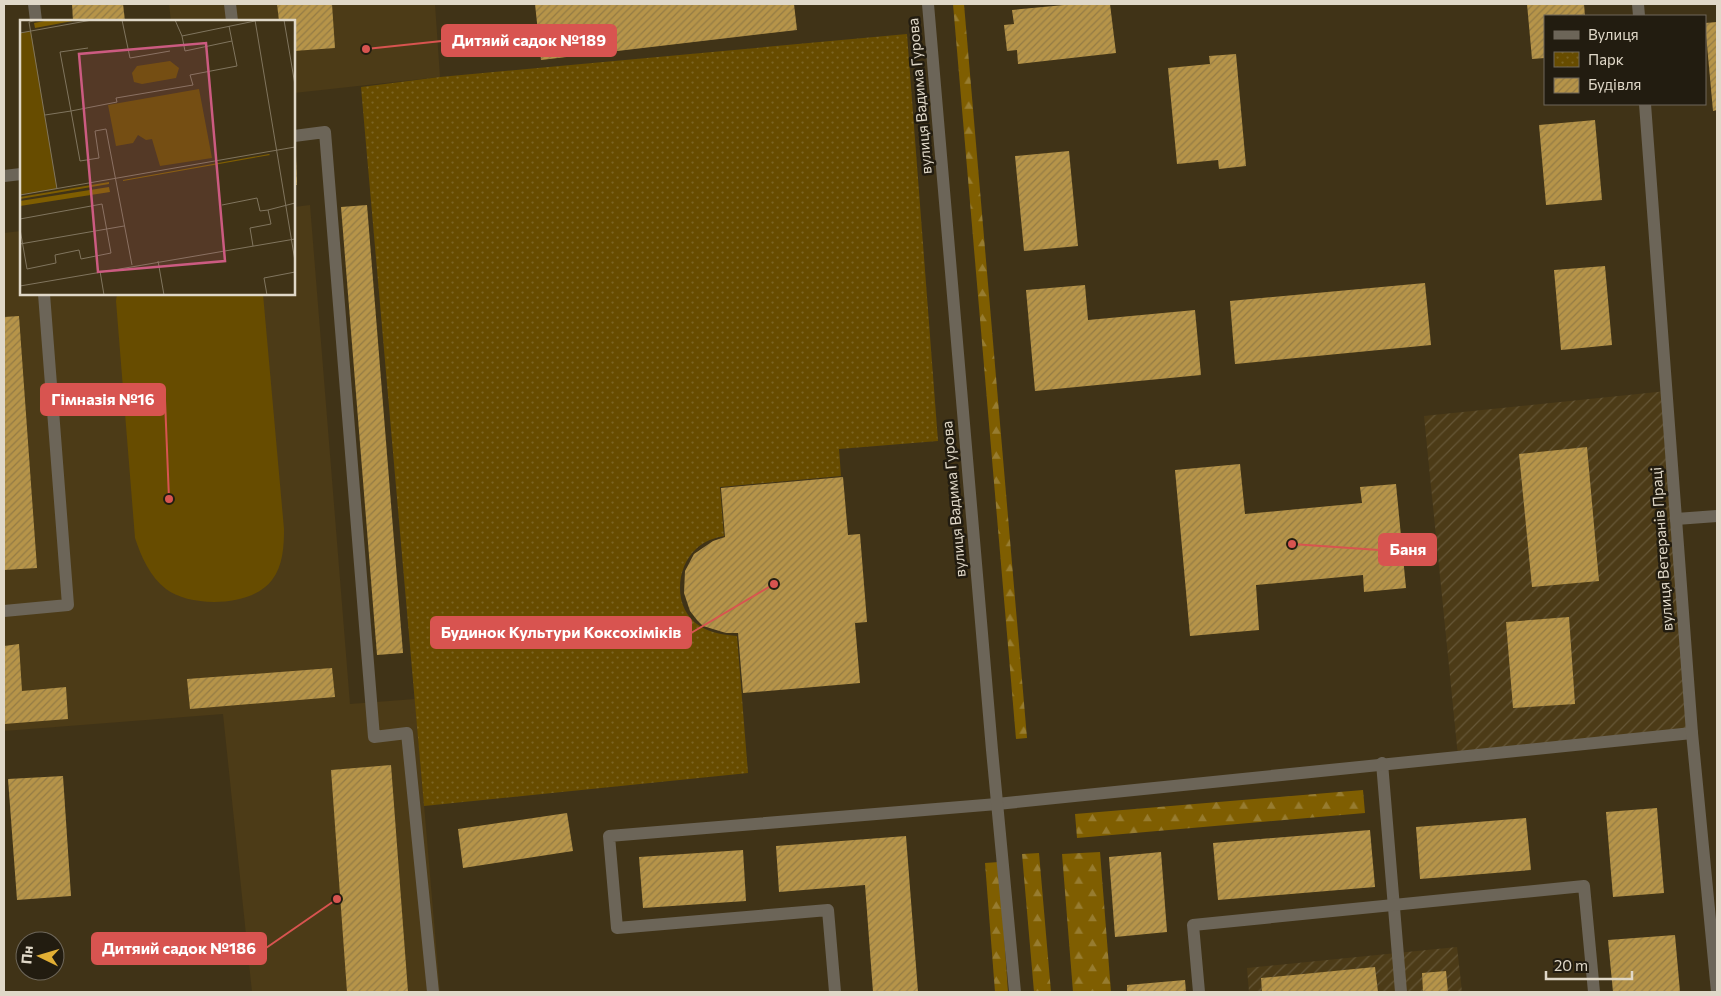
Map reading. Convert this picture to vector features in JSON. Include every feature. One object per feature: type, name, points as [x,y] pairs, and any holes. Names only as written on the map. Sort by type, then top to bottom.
[{"type":"street","points":[[34,4],[36,20]]},
{"type":"street","points":[[230,4],[232,20]]},
{"type":"street","name":"вулиця Вадима Гурова","points":[[928,4],[1014,992]]},
{"type":"street","name":"вулиця Ветеранів Праці","points":[[1645,105],[1692,733],[1717,988]]},
{"type":"street","points":[[295,136],[325,132],[374,737],[407,733],[433,992]]},
{"type":"street","points":[[4,176],[20,174]]},
{"type":"street","points":[[4,612],[68,605],[44,295]]},
{"type":"street","points":[[1676,519],[1717,516]]},
{"type":"street","points":[[835,992],[828,910],[617,928],[609,836],[997,804],[1382,763],[1692,733]]},
{"type":"street","points":[[1382,763],[1401,992]]},
{"type":"street","points":[[1199,992],[1193,924],[1584,886],[1594,992]]},
{"type":"shaded area","points":[[169,4],[435,4],[440,77],[295,93],[295,20],[171,20]]},
{"type":"shaded area","points":[[310,205],[350,704],[415,699],[440,992],[252,992],[223,714],[4,731],[4,233],[20,231],[20,295],[295,295],[295,207]]},
{"type":"shaded area","points":[[1667,391],[1692,733],[1458,756],[1424,416]]},
{"type":"shaded area","points":[[1457,947],[1462,992],[1249,992],[1247,968]]},
{"type":"green space","points":[[953,4],[964,4],[1027,738],[1016,739]]},
{"type":"green space","points":[[907,34],[938,441],[839,449],[841,476],[720,487],[724,536],[702,544],[689,557],[681,577],[681,600],[691,619],[700,626],[722,634],[737,636],[748,773],[424,806],[361,87],[440,77]]},
{"type":"green space","points":[[117,295],[263,295],[284,542],[281,562],[276,574],[263,589],[251,595],[236,600],[205,602],[177,595],[160,584],[143,559],[135,538]]},
{"type":"green space","points":[[1363,790],[1365,813],[1077,838],[1075,814]]},
{"type":"green space","points":[[1100,852],[1111,992],[1073,992],[1062,854]]},
{"type":"green space","points":[[1039,853],[1051,992],[1034,992],[1022,854]]},
{"type":"green space","points":[[999,862],[1008,992],[995,992],[985,863]]},
{"type":"building","points":[[72,4],[123,4],[125,20],[73,20]]},
{"type":"building","points":[[277,4],[332,4],[335,48],[295,51],[295,20],[279,20]]},
{"type":"building","points":[[535,4],[794,4],[797,30],[541,60]]},
{"type":"building","points":[[1075,4],[1110,4],[1116,53],[1018,64],[1017,50],[1007,51],[1004,25],[1014,24],[1012,10]]},
{"type":"building","points":[[1527,4],[1584,4],[1585,15],[1544,15],[1544,58],[1532,59]]},
{"type":"building","points":[[1717,22],[1717,110],[1713,111],[1706,34],[1706,23]]},
{"type":"building","points":[[1236,54],[1246,166],[1219,169],[1218,160],[1177,164],[1168,68],[1210,64],[1209,56]]},
{"type":"building","points":[[1595,120],[1602,200],[1546,205],[1539,125]]},
{"type":"building","points":[[1069,151],[1078,246],[1024,251],[1015,156]]},
{"type":"building","points":[[295,156],[296,156],[297,185],[295,185]]},
{"type":"building","points":[[367,205],[403,653],[377,655],[341,207]]},
{"type":"building","points":[[1605,266],[1612,345],[1561,350],[1554,270]]},
{"type":"building","points":[[1425,283],[1431,345],[1235,364],[1230,301]]},
{"type":"building","points":[[1085,285],[1088,320],[1195,310],[1201,375],[1035,391],[1026,290]]},
{"type":"building","points":[[19,316],[37,568],[4,570],[4,317]]},
{"type":"building","points":[[1587,447],[1599,581],[1532,587],[1519,454]]},
{"type":"building","points":[[1240,464],[1245,514],[1362,503],[1360,487],[1396,484],[1406,588],[1364,592],[1363,575],[1256,585],[1259,630],[1190,636],[1175,470]]},
{"type":"building","points":[[843,477],[848,535],[860,534],[867,622],[855,623],[860,683],[743,693],[738,633],[726,633],[703,626],[690,611],[684,593],[685,571],[694,554],[713,541],[725,537],[721,488]]},
{"type":"building","points":[[1569,617],[1575,704],[1513,708],[1506,622]]},
{"type":"building","points":[[19,644],[22,691],[66,687],[68,719],[4,724],[4,646]]},
{"type":"building","points":[[332,668],[335,697],[190,709],[187,679]]},
{"type":"building","points":[[391,765],[408,992],[347,992],[331,770]]},
{"type":"building","points":[[63,776],[71,896],[17,900],[8,779]]},
{"type":"building","points":[[1657,808],[1664,893],[1613,897],[1606,812]]},
{"type":"building","points":[[567,813],[573,851],[463,868],[458,829]]},
{"type":"building","points":[[1526,818],[1531,870],[1420,879],[1416,827]]},
{"type":"building","points":[[1370,830],[1375,887],[1218,900],[1213,843]]},
{"type":"building","points":[[906,836],[918,992],[873,992],[865,885],[779,892],[776,846]]},
{"type":"building","points":[[743,850],[746,901],[643,908],[639,857]]},
{"type":"building","points":[[1161,852],[1167,932],[1115,937],[1109,857]]},
{"type":"building","points":[[1675,935],[1680,992],[1613,992],[1608,940]]},
{"type":"building","points":[[1375,967],[1378,992],[1262,992],[1261,978]]},
{"type":"building","points":[[1446,971],[1448,992],[1423,992],[1422,973]]},
{"type":"building","points":[[1185,980],[1186,992],[1127,992],[1127,985]]},
{"type":"place","name":"Дитяий садок №189","points":[[366,49]]},
{"type":"place","name":"Гімназія №16","points":[[169,499]]},
{"type":"place","name":"Баня","points":[[1292,544]]},
{"type":"place","name":"Будинок Культури Коксохіміків","points":[[774,584]]},
{"type":"place","name":"Дитяий садок №186","points":[[337,899]]}]
